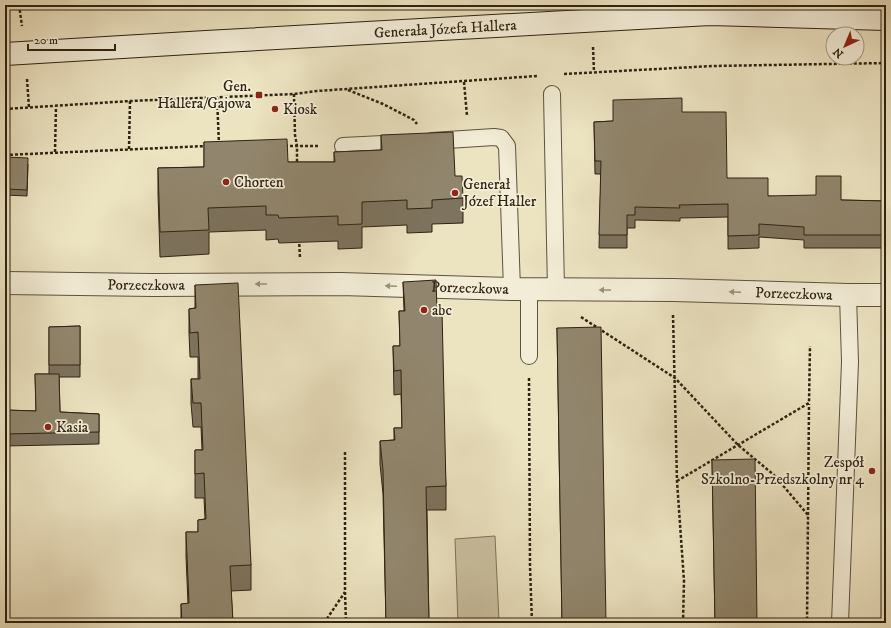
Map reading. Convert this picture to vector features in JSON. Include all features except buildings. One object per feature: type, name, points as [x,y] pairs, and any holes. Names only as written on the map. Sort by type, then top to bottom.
[{"type":"street","name":"Generała Józefa Hallera","points":[[5,54],[710,14],[886,20]]},
{"type":"street","name":"Porzeczkowa","points":[[5,283],[335,284],[556,290],[673,290],[886,295]]},
{"type":"lane","points":[[552,94],[556,290]]},
{"type":"lane","points":[[343,146],[469,138],[501,138],[507,146],[529,356]]},
{"type":"lane","points":[[840,623],[850,362],[848,295]]},
{"type":"path","points":[[563,74],[713,66],[886,63]]},
{"type":"path","points":[[5,109],[130,101],[294,94],[317,91],[540,76]]},
{"type":"path","points":[[464,82],[469,138]]},
{"type":"path","points":[[348,89],[383,104],[414,120],[433,141]]},
{"type":"path","points":[[294,94],[297,166]]},
{"type":"path","points":[[5,155],[219,146],[217,97]]},
{"type":"path","points":[[129,149],[130,101]]},
{"type":"path","points":[[55,152],[56,106]]},
{"type":"path","points":[[281,146],[343,146]]},
{"type":"path","points":[[556,290],[566,307],[675,378],[738,445],[774,475],[808,515]]},
{"type":"path","points":[[673,290],[677,481],[684,581],[683,623]]},
{"type":"path","points":[[807,623],[810,346]]},
{"type":"path","points":[[529,356],[530,558],[532,623]]},
{"type":"path","points":[[677,481],[809,403]]},
{"type":"path","points":[[345,452],[346,623]]},
{"type":"path","points":[[324,623],[345,592]]},
{"type":"shaded area","points":[[495,536],[499,621],[483,623],[458,623],[455,539]]},
{"type":"place","name":"Gen. Hallera/Gajowa","points":[[259,95]]},
{"type":"place","name":"Kiosk","points":[[275,109]]},
{"type":"place","name":"Chorten","points":[[226,182]]},
{"type":"place","name":"Generał Józef Haller","points":[[455,193]]},
{"type":"place","name":"abc","points":[[424,310]]},
{"type":"place","name":"Kasia","points":[[48,427]]},
{"type":"place","name":"Zespół Szkolno-Przedszkolny nr 4","points":[[872,471]]}]
